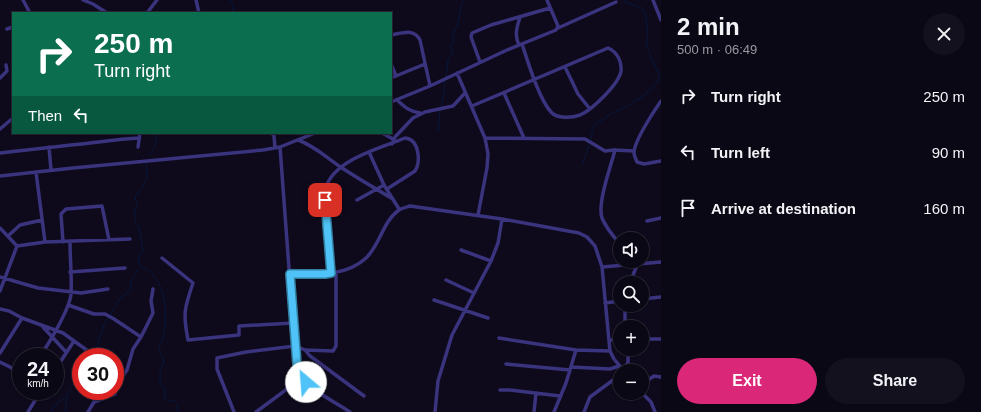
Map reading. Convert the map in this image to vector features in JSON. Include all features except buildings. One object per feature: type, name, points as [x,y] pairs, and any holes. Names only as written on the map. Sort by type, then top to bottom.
[{"type":"street","points":[[23,0],[29,12]]},
{"type":"street","points":[[83,0],[105,12]]},
{"type":"street","points":[[148,12],[157,0]]},
{"type":"street","points":[[196,0],[200,12]]},
{"type":"street","points":[[548,0],[558,28]]},
{"type":"street","points":[[653,0],[661,20]]},
{"type":"street","points":[[392,102],[616,2]]},
{"type":"street","points":[[480,62],[471,37],[472,33],[476,30],[550,8]]},
{"type":"street","points":[[472,106],[535,80],[608,48],[614,51],[618,56],[621,65],[619,78],[590,109],[579,115],[571,117],[559,116],[552,113],[546,106],[535,80],[520,45],[516,40],[516,32],[520,17]]},
{"type":"street","points":[[7,29],[12,27]]},
{"type":"street","points":[[392,35],[415,33],[420,40],[430,86]]},
{"type":"street","points":[[392,78],[425,64]]},
{"type":"street","points":[[0,78],[7,71],[6,65]]},
{"type":"street","points":[[392,66],[396,76]]},
{"type":"street","points":[[564,67],[578,94],[590,109]]},
{"type":"street","points":[[457,73],[485,138],[488,154],[487,168],[478,215]]},
{"type":"street","points":[[397,100],[410,111],[420,113],[453,106],[465,93]]},
{"type":"street","points":[[504,93],[524,138]]},
{"type":"street","points":[[661,101],[644,128],[634,151],[637,162],[644,164],[661,161]]},
{"type":"street","points":[[392,144],[393,139],[409,121],[420,113]]},
{"type":"street","points":[[0,129],[12,119]]},
{"type":"street","points":[[138,147],[140,134]]},
{"type":"street","points":[[273,134],[277,147],[290,274],[297,364],[302,378],[312,387],[350,412]]},
{"type":"street","points":[[0,176],[232,154],[277,147],[313,134]]},
{"type":"street","points":[[384,134],[393,139]]},
{"type":"street","points":[[0,153],[114,139],[139,138]]},
{"type":"street","points":[[331,273],[325,188],[332,176],[341,168],[368,152],[406,138],[413,140],[419,162],[415,171],[387,189]]},
{"type":"street","points":[[485,138],[585,139],[605,151],[634,151]]},
{"type":"street","points":[[298,140],[306,142],[324,153],[341,168],[393,199]]},
{"type":"street","points":[[49,147],[51,170]]},
{"type":"street","points":[[613,236],[606,227],[601,211],[602,200],[615,150]]},
{"type":"street","points":[[368,152],[384,185],[399,209]]},
{"type":"street","points":[[36,172],[45,242]]},
{"type":"street","points":[[357,200],[384,185]]},
{"type":"street","points":[[63,242],[61,214],[66,209],[102,206],[109,240]]},
{"type":"street","points":[[290,274],[331,273],[354,266],[365,260],[399,209],[410,206],[478,215],[580,233],[595,246],[602,267],[610,351],[619,364]]},
{"type":"street","points":[[647,221],[661,218]]},
{"type":"street","points":[[435,412],[438,381],[452,335],[491,261],[498,243],[502,219]]},
{"type":"street","points":[[8,236],[20,225],[42,220]]},
{"type":"street","points":[[0,228],[17,246]]},
{"type":"street","points":[[17,246],[45,242],[130,239]]},
{"type":"street","points":[[45,348],[68,305],[70,292],[70,241]]},
{"type":"street","points":[[0,291],[2,278],[17,246]]},
{"type":"street","points":[[461,250],[491,261]]},
{"type":"street","points":[[162,258],[192,283],[185,307],[184,319],[188,340],[239,335],[239,326],[293,323]]},
{"type":"street","points":[[649,264],[661,262]]},
{"type":"street","points":[[602,267],[613,266]]},
{"type":"street","points":[[70,272],[125,268]]},
{"type":"street","points":[[234,412],[217,369],[217,358],[246,352],[295,346],[305,350],[333,351],[336,346],[336,272]]},
{"type":"street","points":[[2,278],[38,288],[70,292],[81,293],[108,289]]},
{"type":"street","points":[[446,280],[474,293]]},
{"type":"street","points":[[88,412],[94,402],[115,394],[120,380],[127,370],[132,349],[140,338],[153,313],[151,301],[153,289]]},
{"type":"street","points":[[649,298],[661,297]]},
{"type":"street","points":[[434,300],[488,318]]},
{"type":"street","points":[[605,303],[613,302]]},
{"type":"street","points":[[68,305],[94,314],[105,314],[140,338]]},
{"type":"street","points":[[0,309],[9,311],[22,318],[63,333],[83,348]]},
{"type":"street","points":[[0,353],[22,318]]},
{"type":"street","points":[[42,326],[66,352]]},
{"type":"street","points":[[499,338],[576,350],[610,351]]},
{"type":"street","points":[[649,339],[661,338]]},
{"type":"street","points":[[64,355],[74,341]]},
{"type":"street","points":[[305,350],[310,356],[364,396]]},
{"type":"street","points":[[554,412],[566,383],[576,350]]},
{"type":"street","points":[[0,362],[12,369]]},
{"type":"street","points":[[506,364],[570,369],[613,369]]},
{"type":"street","points":[[649,379],[654,376],[661,376]]},
{"type":"street","points":[[256,412],[302,378]]},
{"type":"street","points":[[584,412],[590,397],[613,380]]},
{"type":"street","points":[[500,390],[560,396]]},
{"type":"street","points":[[534,412],[536,393]]},
{"type":"street","points":[[28,412],[34,400]]},
{"type":"street","points":[[648,400],[655,412]]},
{"type":"waterway","points":[[230,0],[233,6],[232,12]]},
{"type":"waterway","points":[[446,78],[448,60],[453,52],[450,46],[454,40],[452,34],[457,26],[463,0]]},
{"type":"waterway","points":[[591,140],[592,130],[595,124],[645,95],[660,77],[646,45],[648,36],[646,17],[642,8],[625,2],[624,0]]},
{"type":"waterway","points":[[441,107],[445,81]]},
{"type":"waterway","points":[[438,132],[440,110]]},
{"type":"waterway","points":[[149,155],[155,146],[157,134]]},
{"type":"waterway","points":[[582,165],[590,143]]},
{"type":"waterway","points":[[146,163],[147,177],[135,197],[137,206],[134,211],[136,223],[139,226],[143,251],[138,259],[140,264],[154,276],[164,298],[165,323],[163,338],[159,347],[164,361],[160,372],[160,382],[164,388],[165,399],[176,402],[178,412]]},
{"type":"waterway","points":[[110,315],[121,297],[130,292],[132,278],[141,267]]},
{"type":"waterway","points":[[96,348],[104,325],[108,318]]},
{"type":"waterway","points":[[66,412],[67,396],[72,387]]},
{"type":"waterway","points":[[51,412],[56,404],[61,400]]},
{"type":"route","points":[[306,382],[300,374],[297,364],[290,274],[331,273],[325,200]]}]
